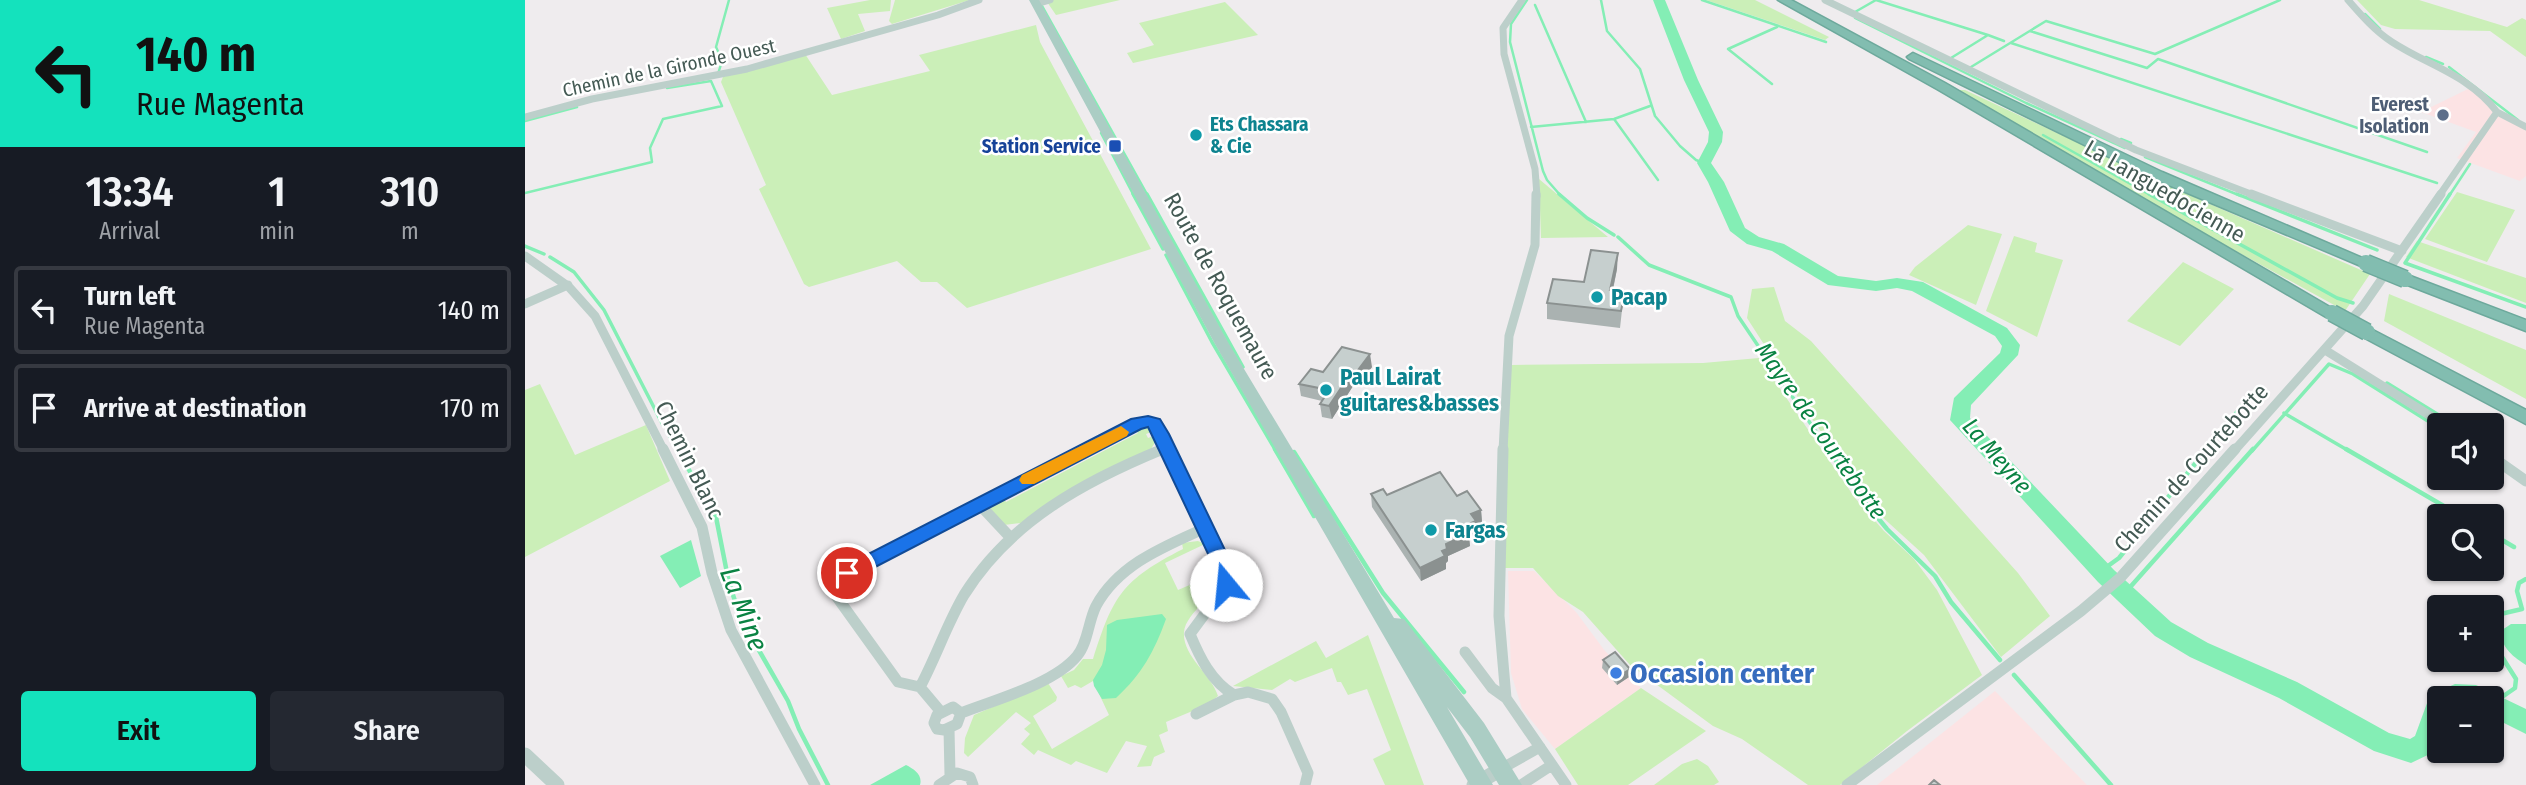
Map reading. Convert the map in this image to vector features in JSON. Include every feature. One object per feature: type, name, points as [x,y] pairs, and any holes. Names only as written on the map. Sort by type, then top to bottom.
[{"type":"highway","name":"La Languedocienne","points":[[1783,0],[1941,86],[2332,313],[2526,418]]},
{"type":"highway","name":"La Languedocienne","points":[[1797,0],[2120,158],[2366,263],[2526,326]]},
{"type":"main road","name":"Route de Roquemaure","points":[[1040,1],[1222,344],[1371,593],[1479,784]]},
{"type":"main road","name":"Route de Roquemaure","points":[[1371,593],[1437,674],[1506,777]]},
{"type":"street","name":"Chemin de la Gironde Ouest","points":[[525,117],[592,99],[747,69],[950,11],[979,0]]},
{"type":"street","points":[[1506,698],[1499,616],[1503,390],[1509,336],[1535,245],[1537,203],[1535,169],[1504,54],[1503,28],[1522,0]]},
{"type":"street","points":[[1825,0],[2136,150],[2402,251]]},
{"type":"street","points":[[2348,0],[2393,43],[2456,73],[2476,89],[2497,112],[2526,127]]},
{"type":"street","name":"Chemin de Courtebotte","points":[[1847,785],[2081,611],[2120,578],[2363,306],[2497,112]]},
{"type":"street","name":"Chemin Blanc","points":[[525,256],[568,285],[594,313],[603,328],[702,527],[712,573],[731,630],[815,785]]},
{"type":"street","points":[[525,304],[568,285]]},
{"type":"street","points":[[2325,351],[2427,414]]},
{"type":"street","points":[[941,712],[920,687],[898,682],[834,593],[847,573],[1137,423],[1154,423],[1228,577],[1226,585],[1195,621],[1190,634],[1200,656],[1224,690],[1234,695]]},
{"type":"street","points":[[920,687],[936,660],[946,629],[966,593],[1009,536],[1082,485],[1166,448]]},
{"type":"street","points":[[2504,465],[2526,481]]},
{"type":"street","points":[[980,505],[1009,536]]},
{"type":"street","points":[[961,713],[953,707],[941,712],[935,719],[935,726],[940,730],[949,729],[957,724],[961,713],[1063,669],[1077,656],[1096,605],[1117,577],[1147,555],[1203,528]]},
{"type":"street","points":[[1465,652],[1492,688],[1506,698],[1566,785]]},
{"type":"street","points":[[1196,714],[1234,695],[1248,692],[1272,699],[1308,773],[1305,785]]},
{"type":"street","points":[[949,729],[950,775]]},
{"type":"street","points":[[1479,784],[1506,777],[1540,747]]},
{"type":"street","points":[[525,755],[557,785]]},
{"type":"street","points":[[1521,785],[1552,765]]},
{"type":"street","points":[[939,785],[950,775],[967,774],[973,785]]},
{"type":"shaded area","points":[[870,0],[891,0],[890,11],[858,14],[865,31],[841,39],[827,8]]},
{"type":"shaded area","points":[[895,0],[970,0],[892,24],[889,21]]},
{"type":"shaded area","points":[[1120,0],[1056,15],[1047,2]]},
{"type":"shaded area","points":[[1706,0],[1755,0],[1829,37],[1825,40]]},
{"type":"shaded area","points":[[2357,0],[2419,0],[2507,27],[2522,18],[2526,20],[2526,57],[2490,31],[2395,29],[2381,25]]},
{"type":"shaded area","points":[[1225,2],[1258,35],[1133,63],[1127,53],[1154,45],[1139,23]]},
{"type":"shaded area","points":[[1036,25],[1040,42],[1151,249],[967,308],[937,282],[921,282],[897,261],[809,287],[804,284],[759,189],[766,185],[721,82],[723,77],[805,54],[832,95],[930,71],[919,55]]},
{"type":"shaded area","points":[[2470,88],[2526,129],[2526,176],[2520,181],[2457,158],[2476,132],[2421,112]]},
{"type":"shaded area","points":[[1958,90],[1965,90],[2203,201],[2370,274],[2345,311],[2203,233]]},
{"type":"shaded area","points":[[1539,179],[1608,237],[1541,238]]},
{"type":"shaded area","points":[[2457,192],[2515,210],[2487,262],[2425,239]]},
{"type":"shaded area","points":[[1968,225],[2002,234],[1976,305],[1909,275],[1915,267]]},
{"type":"shaded area","points":[[2014,236],[2037,243],[2035,252],[2063,260],[2037,337],[1986,311]]},
{"type":"shaded area","points":[[2417,241],[2526,278],[2526,303],[2406,257]]},
{"type":"shaded area","points":[[2183,262],[2234,289],[2180,346],[2127,321]]},
{"type":"shaded area","points":[[1774,287],[1785,321],[1811,341],[2018,573],[2050,616],[2001,657],[1924,555],[1879,514],[1810,416],[1747,318],[1752,289]]},
{"type":"shaded area","points":[[2389,294],[2526,350],[2526,399],[2384,321]]},
{"type":"shaded area","points":[[1759,358],[1855,498],[1914,559],[1937,590],[1982,675],[1840,785],[1808,785],[1742,739],[1713,726],[1630,665],[1583,612],[1558,596],[1533,568],[1505,568],[1510,365],[1703,363]]},
{"type":"shaded area","points":[[540,384],[575,455],[646,425],[670,481],[525,557],[525,390]]},
{"type":"shaded area","points":[[1150,427],[1154,431],[1146,434],[1148,438],[1156,435],[1151,449],[1021,523],[1004,525],[990,509],[992,503],[1002,497],[1006,502],[1138,433],[1135,429]]},
{"type":"shaded area","points":[[691,540],[701,576],[680,588],[660,556]]},
{"type":"shaded area","points":[[1198,541],[1205,544],[1165,563],[1178,590],[1220,572],[1217,586],[1191,616],[1184,632],[1187,649],[1218,696],[1207,705],[1166,722],[1168,731],[1159,735],[1165,752],[1154,757],[1151,766],[1137,767],[1147,746],[1126,741],[1107,773],[1076,761],[1071,765],[1038,750],[1034,755],[1021,744],[1030,734],[1024,729],[1031,723],[1016,712],[968,757],[964,753],[965,738],[974,715],[1048,683],[1057,697],[1056,701],[1033,716],[1052,749],[1109,715],[1093,681],[1081,688],[1075,685],[1068,688],[1061,676],[1074,670],[1083,659],[1093,659],[1114,605],[1133,581],[1146,570],[1183,549],[1182,543]]},
{"type":"shaded area","points":[[1508,571],[1534,571],[1576,612],[1605,651],[1641,688],[1555,749],[1522,709],[1511,673]]},
{"type":"shaded area","points":[[1162,614],[1166,619],[1152,652],[1140,671],[1116,698],[1102,699],[1093,680],[1102,665],[1106,650],[1107,625],[1117,620]]},
{"type":"shaded area","points":[[2511,624],[2526,624],[2526,665],[2505,646],[2504,629]]},
{"type":"shaded area","points":[[1368,635],[1424,785],[1385,785],[1373,759],[1391,750],[1367,689],[1348,695],[1341,682],[1337,682],[1332,668],[1295,682],[1290,679],[1272,690],[1233,686],[1316,641],[1326,658]]},
{"type":"shaded area","points":[[1641,688],[1706,731],[1628,785],[1578,785],[1555,749]]},
{"type":"shaded area","points":[[1995,691],[2087,785],[1877,785]]},
{"type":"shaded area","points":[[1697,759],[1708,766],[1719,782],[1714,785],[1654,785],[1682,764]]},
{"type":"shaded area","points":[[906,765],[919,775],[920,785],[870,785]]},
{"type":"building","points":[[1591,250],[1618,253],[1610,290],[1619,290],[1617,300],[1623,301],[1621,311],[1547,303],[1553,279],[1584,282]]},
{"type":"building","points":[[1342,347],[1370,354],[1355,374],[1351,373],[1329,406],[1320,404],[1329,390],[1299,384],[1311,369],[1323,372]]},
{"type":"building","name":"Fargas","points":[[1440,472],[1457,496],[1467,491],[1481,510],[1471,514],[1476,521],[1464,526],[1469,533],[1446,544],[1447,549],[1442,551],[1445,556],[1420,568],[1371,494],[1383,489],[1387,495]]},
{"type":"building","points":[[1615,652],[1630,669],[1618,677],[1603,660]]},
{"type":"waterway","points":[[718,74],[722,61],[716,47],[729,0]]},
{"type":"waterway","name":"Mayre de Courtebotte","points":[[1527,0],[1511,24],[1510,42],[1532,127]]},
{"type":"waterway","points":[[1601,0],[1607,31],[1640,69],[1655,116],[1680,146],[1696,160],[1704,163]]},
{"type":"waterway","name":"La Meyne","points":[[1659,0],[1691,80],[1716,132],[1715,142],[1704,163],[1716,182],[1738,231],[1753,241],[1778,247],[1834,281],[1876,286],[1897,283],[1917,286],[2001,332],[2011,345],[2009,355],[1961,403],[1960,420],[2106,576],[2163,629],[2199,650],[2288,690],[2383,743],[2411,751],[2425,744],[2427,738]]},
{"type":"waterway","points":[[1702,0],[1826,42]]},
{"type":"waterway","points":[[1855,12],[1876,0],[1988,35]]},
{"type":"waterway","points":[[1971,67],[2046,21],[2155,54],[2280,0]]},
{"type":"waterway","points":[[1041,4],[1148,196]]},
{"type":"waterway","points":[[1535,5],[1586,122]]},
{"type":"waterway","points":[[2365,14],[2380,29]]},
{"type":"waterway","points":[[1855,18],[2026,103],[2125,148]]},
{"type":"waterway","points":[[1772,84],[1728,49],[1777,27]]},
{"type":"waterway","points":[[2030,31],[2147,68],[2158,59],[2427,152]]},
{"type":"waterway","points":[[1951,58],[1988,35]]},
{"type":"waterway","points":[[1988,35],[2004,41]]},
{"type":"waterway","points":[[2011,43],[2437,183]]},
{"type":"waterway","points":[[2426,57],[2443,64]]},
{"type":"waterway","points":[[2449,67],[2518,120]]},
{"type":"waterway","name":"La Mine","points":[[525,193],[652,162],[650,148],[663,119],[722,106],[711,81],[667,88]]},
{"type":"waterway","points":[[1614,119],[1650,106]]},
{"type":"waterway","points":[[525,121],[577,107]]},
{"type":"waterway","points":[[1586,122],[1614,119]]},
{"type":"waterway","points":[[1614,119],[1658,180]]},
{"type":"waterway","points":[[1532,127],[1586,122]]},
{"type":"waterway","name":"Mayre de Courtebotte","points":[[1532,127],[1543,171],[1560,195]]},
{"type":"waterway","points":[[1101,133],[1134,196]]},
{"type":"waterway","points":[[2043,135],[2152,196]]},
{"type":"waterway","points":[[2121,139],[2131,143]]},
{"type":"waterway","points":[[2145,157],[2241,196]]},
{"type":"waterway","points":[[2449,196],[2470,164]]},
{"type":"waterway","points":[[1133,194],[1163,249]]},
{"type":"waterway","points":[[1147,194],[1243,367]]},
{"type":"waterway","points":[[2149,194],[2337,298],[2353,303]]},
{"type":"waterway","points":[[2237,194],[2377,250]]},
{"type":"waterway","points":[[2450,194],[2405,263],[2526,307]]},
{"type":"waterway","name":"Mayre de Courtebotte","points":[[1560,195],[1587,218],[1614,235]]},
{"type":"waterway","name":"Mayre de Courtebotte","points":[[1618,237],[1649,265],[1731,297],[1738,316],[1829,451]]},
{"type":"waterway","name":"La Mine","points":[[525,246],[544,254]]},
{"type":"waterway","points":[[1166,255],[1212,342],[1276,451]]},
{"type":"waterway","name":"La Mine","points":[[550,257],[574,272],[604,310],[663,425]]},
{"type":"waterway","points":[[2285,414],[2329,364],[2353,374],[2427,420]]},
{"type":"waterway","points":[[2387,383],[2436,413]]},
{"type":"waterway","points":[[2205,451],[2251,394]]},
{"type":"waterway","points":[[2252,451],[2285,414]]},
{"type":"waterway","points":[[2285,414],[2349,451]]},
{"type":"waterway","name":"La Mine","points":[[667,431],[678,451]]},
{"type":"waterway","name":"La Mine","points":[[677,449],[716,517],[729,583],[741,619],[788,701],[799,729],[828,785]]},
{"type":"waterway","points":[[1275,449],[1314,516]]},
{"type":"waterway","name":"Mayre de Courtebotte","points":[[1828,449],[1864,501],[1887,529],[1935,576],[1951,602],[2000,660]]},
{"type":"waterway","points":[[2101,571],[2119,558],[2207,449]]},
{"type":"waterway","points":[[2124,594],[2253,449]]},
{"type":"waterway","points":[[2346,449],[2440,504]]},
{"type":"waterway","points":[[1294,452],[1383,593],[1464,692]]},
{"type":"waterway","points":[[2504,541],[2514,547]]},
{"type":"waterway","points":[[2504,613],[2522,609],[2517,591],[2519,583],[2526,579]]},
{"type":"waterway","points":[[2504,660],[2516,679],[2515,688],[2504,696]]},
{"type":"waterway","name":"Mayre de Courtebotte","points":[[2014,675],[2111,785]]},
{"type":"waterway","name":"La Meyne","points":[[2504,711],[2526,722]]},
{"type":"slow traffic","points":[[1028,480],[1121,432]]},
{"type":"place","name":"Everest Isolation","points":[[2443,115]]},
{"type":"place","name":"Ets Chassara & Cie","points":[[1196,135]]},
{"type":"place","name":"Station Service","points":[[1115,146]]},
{"type":"place","name":"Pacap","points":[[1597,297]]},
{"type":"place","name":"Paul Lairat guitares&basses","points":[[1326,390]]},
{"type":"place","name":"Fargas","points":[[1431,530]]},
{"type":"place","name":"Occasion center","points":[[1616,673]]},
{"type":"route","points":[[847,573],[1137,423],[1148,422],[1154,423],[1160,434],[1228,577],[1226,585]]}]
